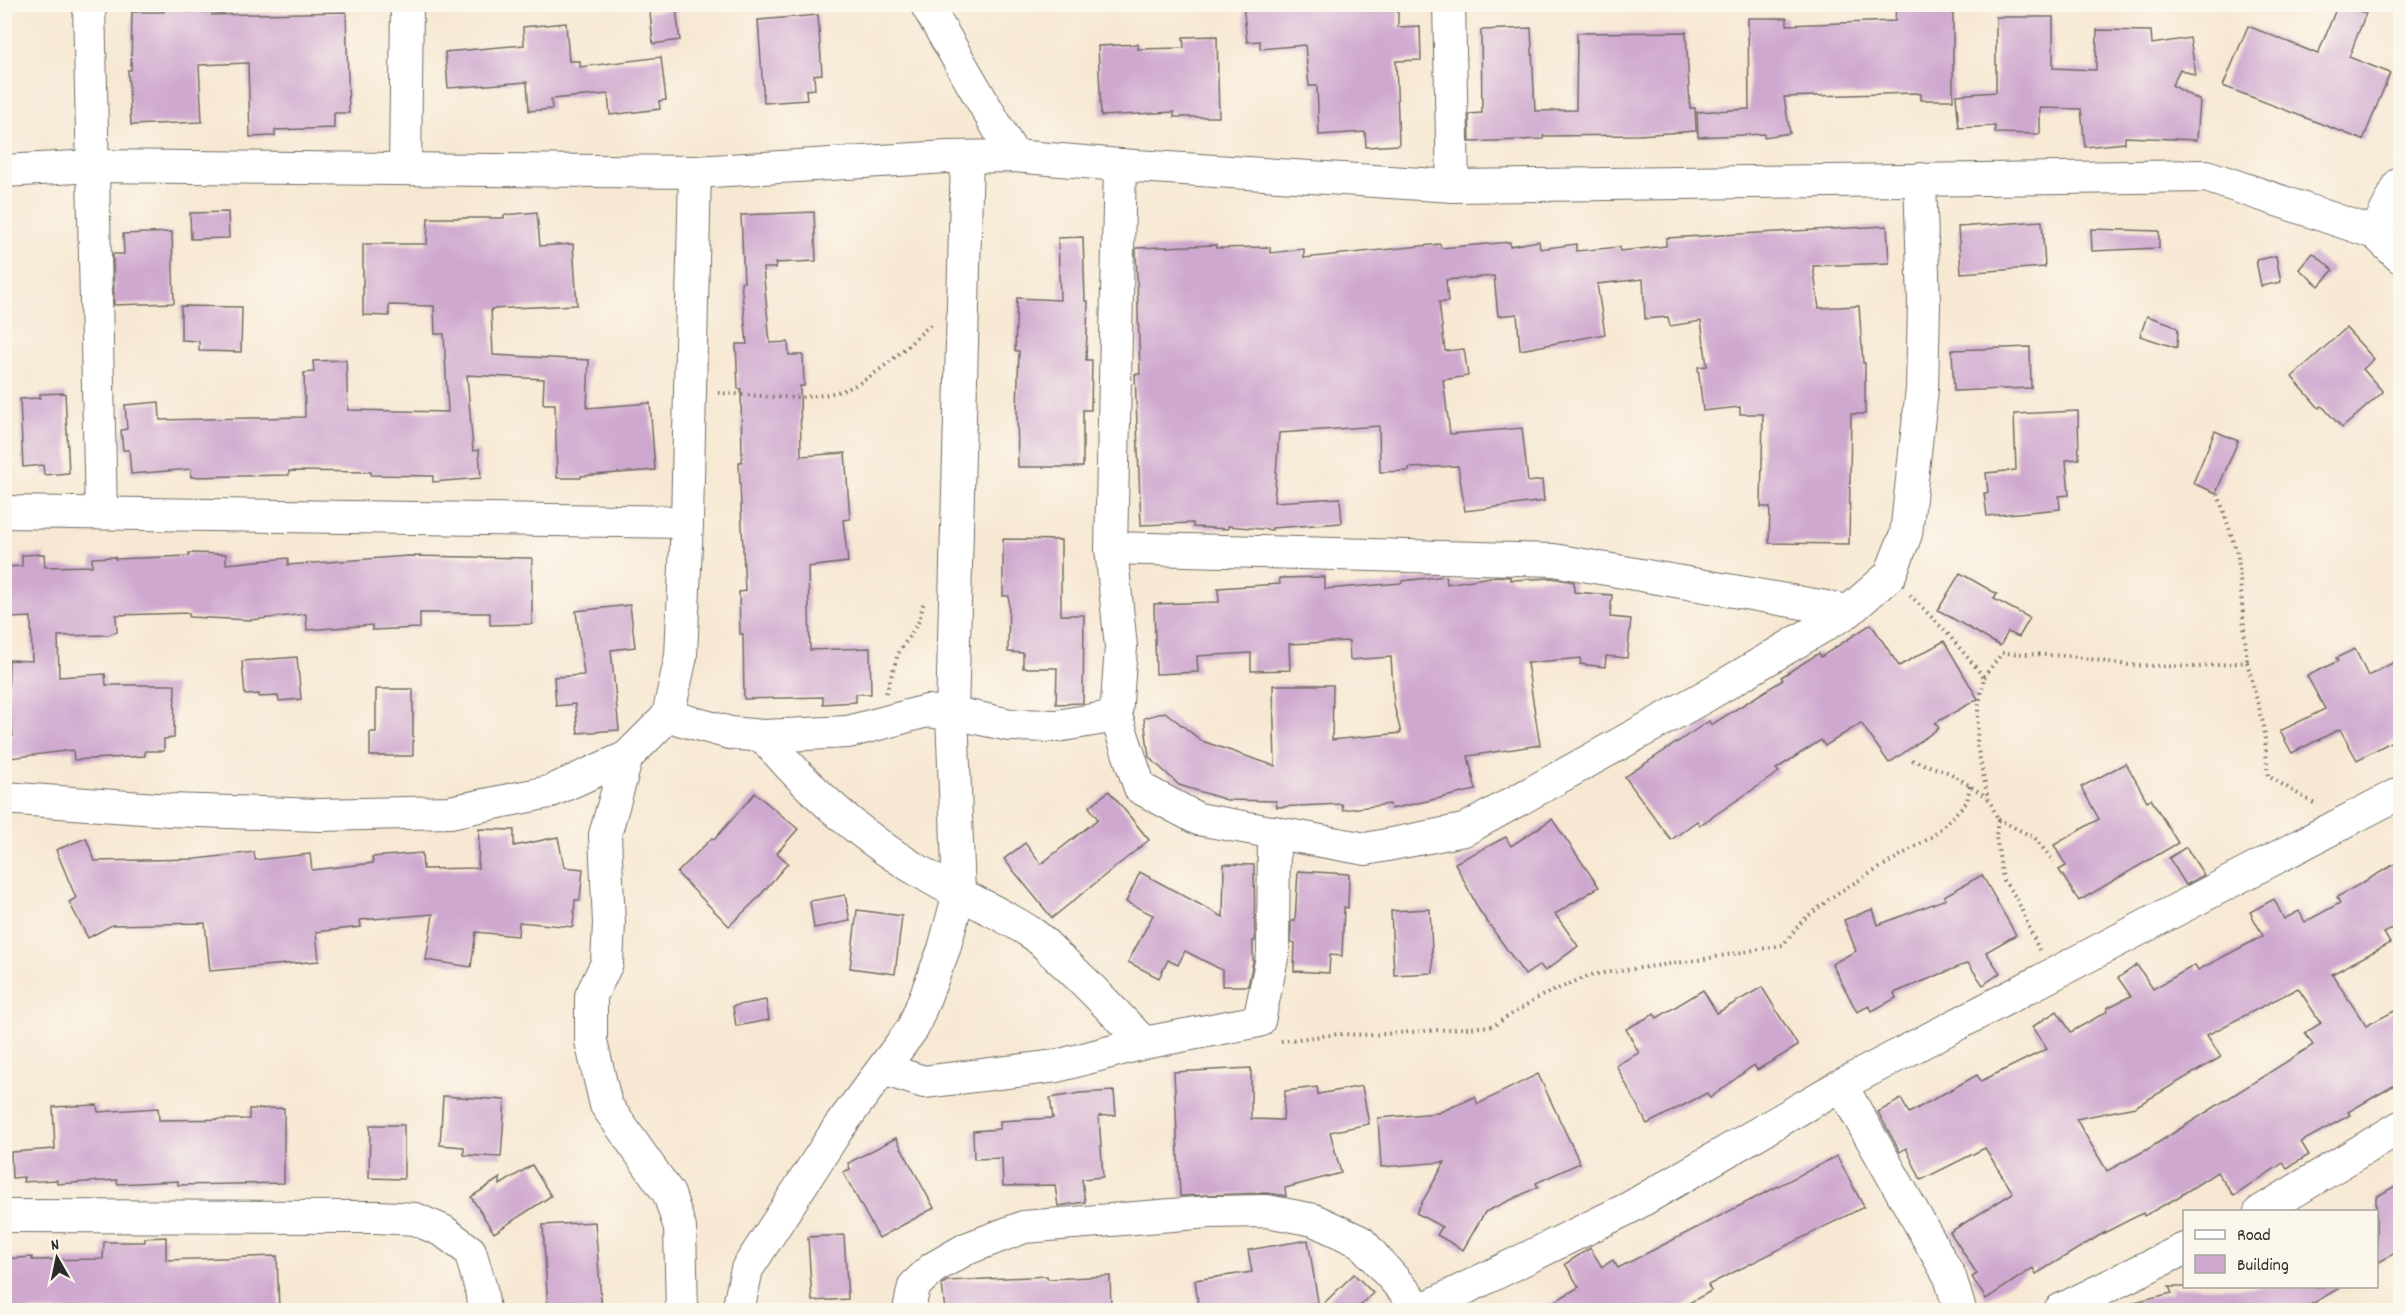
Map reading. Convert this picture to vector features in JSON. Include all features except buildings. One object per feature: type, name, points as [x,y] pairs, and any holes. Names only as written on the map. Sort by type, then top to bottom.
[{"type":"street","points":[[89,4],[100,512]]},
{"type":"street","points":[[405,168],[407,4]]},
{"type":"street","points":[[926,4],[1014,156]]},
{"type":"street","points":[[1449,4],[1452,186]]},
{"type":"street","points":[[4,171],[93,166],[695,172],[1014,156],[1452,186],[2206,176],[2375,233],[2400,256]]},
{"type":"street","points":[[738,1311],[747,1269],[839,1127],[913,1028],[944,949],[959,893],[952,714],[967,157]]},
{"type":"street","points":[[1120,165],[1111,548],[1121,647],[1116,716],[1140,788],[1198,819],[1366,849],[1464,830],[1704,697],[1849,611],[1890,575],[1906,534],[1922,389],[1924,304],[1920,179]]},
{"type":"street","points":[[4,798],[170,810],[319,815],[450,812],[549,792],[627,757],[668,716],[681,656],[687,522],[695,172]]},
{"type":"street","points":[[2375,233],[2400,183]]},
{"type":"street","points":[[4,512],[687,522]]},
{"type":"street","points":[[1111,548],[1554,560],[1849,611]]},
{"type":"street","points":[[668,716],[730,733],[763,736],[848,732],[927,711],[1010,725],[1057,726],[1116,716]]},
{"type":"street","points":[[763,736],[793,771],[838,814],[880,846],[1035,935],[1078,975],[1144,1043]]},
{"type":"street","points":[[627,757],[605,835],[609,924],[607,963],[591,996],[591,1041],[606,1105],[669,1194],[680,1228],[682,1311]]},
{"type":"street","points":[[909,1311],[914,1286],[933,1268],[966,1249],[1024,1227],[1209,1212],[1267,1211],[1314,1220],[1362,1242],[1421,1310],[1629,1208],[1841,1085],[2400,793]]},
{"type":"street","points":[[883,1069],[924,1082],[1057,1066],[1144,1043],[1259,1021],[1273,953],[1274,832]]},
{"type":"street","points":[[1841,1085],[1950,1277],[1960,1311]]},
{"type":"street","points":[[2263,1210],[2400,1127]]},
{"type":"street","points":[[4,1216],[415,1219],[443,1231],[470,1251],[481,1288],[484,1311]]},
{"type":"street","points":[[2060,1311],[2183,1250]]},
{"type":"path","points":[[690,391],[806,397],[838,392],[862,381],[899,353],[939,317]]},
{"type":"path","points":[[2218,494],[2238,556],[2247,662],[2264,727],[2268,776],[2316,803],[2328,831]]},
{"type":"path","points":[[1890,575],[1947,633],[1984,677]]},
{"type":"path","points":[[2052,975],[2017,899],[2003,879],[1996,836],[1998,819],[1988,798],[1977,746],[1978,711],[1984,677],[2002,653],[2070,656],[2127,665],[2199,667],[2247,662]]},
{"type":"path","points":[[1912,760],[1950,773],[1988,798]]},
{"type":"path","points":[[1272,1042],[1339,1034],[1371,1035],[1493,1026],[1539,996],[1590,975],[1783,945],[1803,920],[1836,894],[1933,836],[1967,801],[1970,785]]},
{"type":"path","points":[[1998,819],[2036,838],[2054,862]]}]
